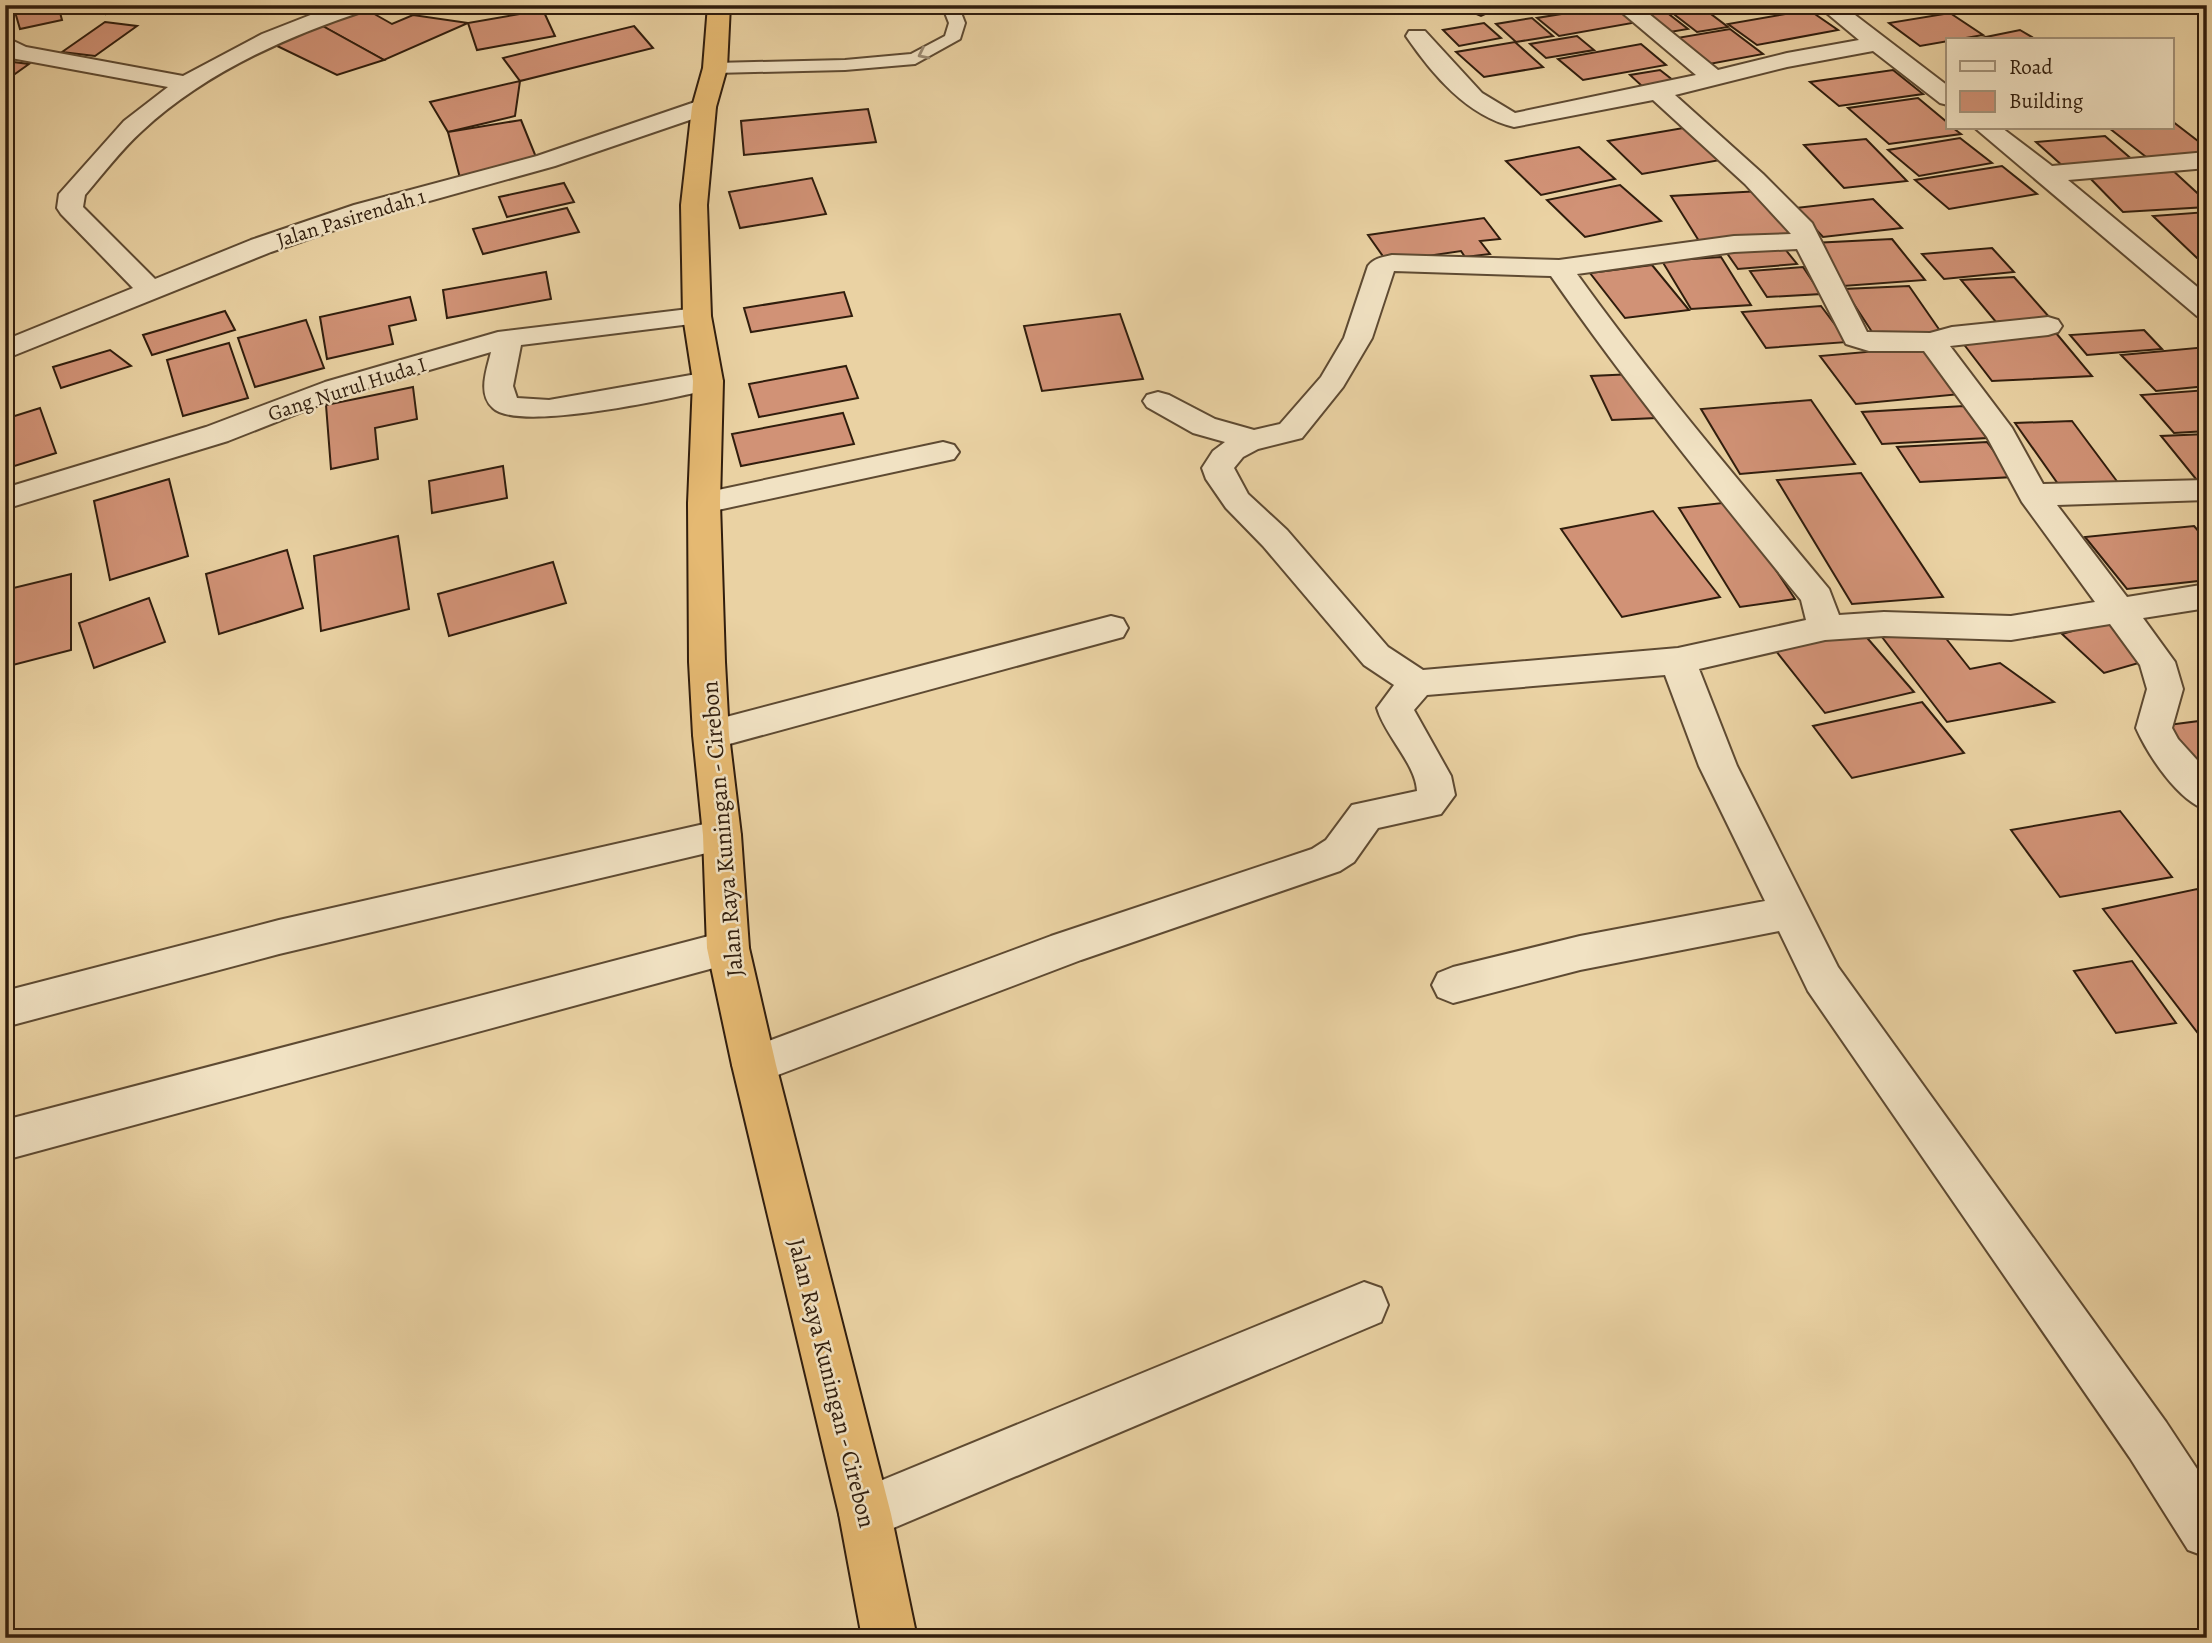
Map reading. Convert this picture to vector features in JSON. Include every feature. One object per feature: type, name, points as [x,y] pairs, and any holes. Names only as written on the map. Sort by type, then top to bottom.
[{"type":"highway","name":"Jalan Raya Kuningan - Cirebon","points":[[719,5],[715,68],[704,107],[694,205],[697,316],[708,381],[704,503],[711,735],[722,835],[728,948],[754,1065],[865,1514],[890,1638]]},
{"type":"street","points":[[150,290],[70,208],[72,194],[133,127],[187,84],[210,69],[295,30],[359,5]]},
{"type":"street","points":[[1624,5],[1714,78]]},
{"type":"street","points":[[1828,5],[1946,97]]},
{"type":"street","points":[[1417,36],[1434,57],[1483,105],[1506,119],[1514,120],[1658,92],[1875,44]]},
{"type":"street","points":[[5,44],[19,53],[187,84]]},
{"type":"street","points":[[1658,92],[1803,229],[1806,241],[1857,338],[1869,342],[1933,342],[1952,336],[2048,326]]},
{"type":"street","name":"Jalan Pasirendah 1","points":[[5,350],[261,246],[363,211],[533,164],[704,107]]},
{"type":"street","points":[[1990,130],[2047,174],[2207,310]]},
{"type":"street","points":[[2047,174],[2207,160]]},
{"type":"street","points":[[1806,241],[1734,244],[1559,268],[1392,263],[1382,266],[1358,338],[1333,381],[1291,431],[1240,445],[1223,457],[1218,468],[1222,479],[1237,501],[1275,538],[1376,656],[1417,683],[1678,661],[1825,628],[1884,624],[2011,628],[2207,596]]},
{"type":"street","points":[[1559,268],[1605,333],[1699,453],[1817,597],[1825,628]]},
{"type":"street","name":"Gang Nurul Huda I","points":[[5,499],[217,434],[336,388],[508,338],[697,316]]},
{"type":"street","points":[[508,338],[498,386],[504,403],[518,409],[548,409],[708,381]]},
{"type":"street","points":[[1933,342],[2001,435],[2033,495],[2157,662],[2165,689],[2154,728],[2163,747],[2207,796]]},
{"type":"street","points":[[1158,401],[1204,426],[1254,440]]},
{"type":"street","points":[[704,503],[943,452]]},
{"type":"street","points":[[2033,495],[2207,490]]},
{"type":"street","points":[[711,735],[1111,628]]},
{"type":"street","points":[[1678,661],[1718,766],[1823,979],[2148,1440],[2207,1531]]},
{"type":"street","points":[[754,1065],[1066,948],[1326,860],[1340,851],[1366,816],[1428,804],[1436,795],[1436,782],[1397,721],[1395,708],[1417,683]]},
{"type":"street","points":[[5,1009],[279,937],[722,835]]},
{"type":"street","points":[[1452,985],[1580,953],[1788,912]]},
{"type":"street","points":[[5,1140],[728,948]]},
{"type":"street","points":[[865,1514],[1364,1305]]},
{"type":"lane","points":[[715,68],[915,59],[952,39],[957,23],[950,5]]},
{"type":"building","points":[[13,5],[58,5],[62,20],[20,29]]},
{"type":"building","points":[[104,5],[133,5],[134,9],[106,14]]},
{"type":"building","points":[[1505,5],[1481,16],[1457,6]]},
{"type":"building","points":[[1617,5],[1638,22],[1559,36],[1537,18]]},
{"type":"building","points":[[1662,5],[1699,5],[1728,27],[1697,32]]},
{"type":"building","points":[[362,7],[392,24],[413,15],[468,23],[384,60],[319,24]]},
{"type":"building","points":[[1661,8],[1688,29],[1664,33],[1637,12]]},
{"type":"building","points":[[543,10],[555,36],[477,50],[468,23]]},
{"type":"building","points":[[1809,10],[1838,30],[1757,45],[1728,24]]},
{"type":"building","points":[[1950,13],[1983,35],[1946,38],[1946,41],[1920,46],[1889,23]]},
{"type":"building","points":[[1532,18],[1553,36],[1516,42],[1496,24]]},
{"type":"building","points":[[105,22],[137,26],[95,56],[62,52]]},
{"type":"building","points":[[1484,23],[1501,38],[1459,46],[1443,30]]},
{"type":"building","points":[[319,24],[384,60],[337,75],[273,44]]},
{"type":"building","points":[[634,26],[653,48],[520,81],[503,58]]},
{"type":"building","points":[[1730,29],[1763,54],[1704,65],[1671,39]]},
{"type":"building","points":[[2020,30],[2034,38],[1981,38]]},
{"type":"building","points":[[1577,36],[1594,50],[1546,58],[1530,44]]},
{"type":"building","points":[[1515,42],[1543,67],[1484,77],[1456,52]]},
{"type":"building","points":[[1641,44],[1666,65],[1583,80],[1558,59]]},
{"type":"building","points":[[5,61],[29,64],[5,81]]},
{"type":"building","points":[[1660,70],[1674,81],[1643,87],[1630,75]]},
{"type":"building","points":[[1893,70],[1923,94],[1839,106],[1810,82]]},
{"type":"building","points":[[520,81],[515,116],[448,132],[430,102]]},
{"type":"building","points":[[1918,98],[1946,121],[1946,130],[1956,130],[1961,134],[1889,144],[1848,108]]},
{"type":"building","points":[[868,109],[876,142],[744,155],[741,121]]},
{"type":"building","points":[[521,120],[538,162],[460,178],[448,132]]},
{"type":"building","points":[[2174,123],[2207,148],[2207,154],[2150,160],[2112,130],[2174,130]]},
{"type":"building","points":[[1689,127],[1726,159],[1642,174],[1608,141]]},
{"type":"building","points":[[2105,136],[2135,162],[2065,168],[2036,142]]},
{"type":"building","points":[[1960,138],[1992,163],[1919,176],[1888,150]]},
{"type":"building","points":[[1866,139],[1907,181],[1844,188],[1804,145]]},
{"type":"building","points":[[1579,147],[1615,179],[1541,195],[1506,161]]},
{"type":"building","points":[[2002,166],[2037,194],[1949,209],[1915,180]]},
{"type":"building","points":[[2169,167],[2207,202],[2207,207],[2123,212],[2084,172]]},
{"type":"building","points":[[812,178],[826,214],[740,228],[729,192]]},
{"type":"building","points":[[564,183],[574,202],[507,217],[499,197]]},
{"type":"building","points":[[1620,185],[1661,221],[1585,237],[1547,200]]},
{"type":"building","points":[[1761,191],[1792,236],[1699,241],[1671,196]]},
{"type":"building","points":[[1873,199],[1902,228],[1823,237],[1796,208]]},
{"type":"building","points":[[567,208],[579,232],[483,254],[473,229]]},
{"type":"building","points":[[2207,212],[2207,257],[2197,258],[2153,216]]},
{"type":"building","points":[[1484,218],[1500,239],[1480,241],[1490,254],[1465,257],[1461,251],[1387,262],[1368,235]]},
{"type":"building","points":[[1892,239],[1925,280],[1843,286],[1813,243]]},
{"type":"building","points":[[1781,244],[1797,264],[1738,269],[1724,249]]},
{"type":"building","points":[[1992,248],[2014,272],[1944,279],[1922,254]]},
{"type":"building","points":[[1721,257],[1751,305],[1691,309],[1662,261]]},
{"type":"building","points":[[1652,265],[1689,310],[1625,318],[1590,273]]},
{"type":"building","points":[[1803,267],[1821,294],[1767,297],[1750,271]]},
{"type":"building","points":[[546,272],[551,299],[447,318],[443,290]]},
{"type":"building","points":[[2014,277],[2050,318],[1996,322],[1961,280]]},
{"type":"building","points":[[1909,286],[1943,335],[1876,338],[1844,289]]},
{"type":"building","points":[[844,292],[852,316],[751,332],[744,308]]},
{"type":"building","points":[[410,297],[416,320],[389,326],[393,344],[327,359],[320,317]]},
{"type":"building","points":[[1821,306],[1848,342],[1766,348],[1742,312]]},
{"type":"building","points":[[225,311],[235,330],[152,355],[143,335]]},
{"type":"building","points":[[1120,314],[1143,379],[1042,391],[1024,326]]},
{"type":"building","points":[[306,320],[324,368],[255,387],[238,338]]},
{"type":"building","points":[[2144,330],[2162,349],[2087,355],[2070,335]]},
{"type":"building","points":[[2056,333],[2092,376],[1992,381],[1959,338]]},
{"type":"building","points":[[229,343],[248,398],[183,416],[167,360]]},
{"type":"building","points":[[1923,347],[1961,394],[1856,404],[1820,356]]},
{"type":"building","points":[[2207,347],[2207,386],[2156,391],[2121,355]]},
{"type":"building","points":[[110,350],[131,366],[61,388],[53,367]]},
{"type":"building","points":[[846,366],[858,398],[759,417],[749,384]]},
{"type":"building","points":[[1634,374],[1656,418],[1612,420],[1591,376]]},
{"type":"building","points":[[413,387],[417,419],[375,428],[378,459],[331,469],[326,405]]},
{"type":"building","points":[[2207,390],[2207,431],[2174,433],[2141,395]]},
{"type":"building","points":[[1811,400],[1855,464],[1740,474],[1701,409]]},
{"type":"building","points":[[1964,406],[1987,438],[1882,444],[1862,412]]},
{"type":"building","points":[[40,408],[56,453],[5,469],[5,419]]},
{"type":"building","points":[[843,413],[854,444],[741,466],[732,434]]},
{"type":"building","points":[[2072,421],[2122,488],[2063,491],[2015,423]]},
{"type":"building","points":[[2207,434],[2207,484],[2200,484],[2161,436]]},
{"type":"building","points":[[1987,442],[2013,477],[1920,482],[1897,447]]},
{"type":"building","points":[[503,466],[507,498],[432,513],[429,481]]},
{"type":"building","points":[[1861,473],[1943,597],[1852,604],[1777,480]]},
{"type":"building","points":[[169,479],[188,556],[110,580],[94,501]]},
{"type":"building","points":[[1731,502],[1795,599],[1740,607],[1679,508]]},
{"type":"building","points":[[1653,511],[1720,597],[1622,617],[1561,529]]},
{"type":"building","points":[[2194,526],[2207,541],[2207,580],[2127,589],[2085,537]]},
{"type":"building","points":[[398,536],[409,609],[321,631],[314,556]]},
{"type":"building","points":[[287,550],[303,608],[219,634],[206,574]]},
{"type":"building","points":[[553,562],[566,603],[449,636],[438,594]]},
{"type":"building","points":[[71,574],[71,650],[5,667],[5,590]]},
{"type":"building","points":[[149,598],[165,642],[94,668],[79,623]]},
{"type":"building","points":[[2106,621],[2149,660],[2104,673],[2062,634]]},
{"type":"building","points":[[1937,627],[1970,669],[2000,663],[2054,702],[1947,722],[1882,637]]},
{"type":"building","points":[[1862,632],[1914,692],[1825,713],[1776,651]]},
{"type":"building","points":[[1922,702],[1964,753],[1852,778],[1813,726]]},
{"type":"building","points":[[2207,720],[2207,775],[2168,725]]},
{"type":"building","points":[[2120,811],[2172,877],[2060,897],[2011,830]]},
{"type":"building","points":[[2197,889],[2207,900],[2207,949],[2202,950],[2207,956],[2207,1035],[2200,1036],[2103,909]]},
{"type":"building","points":[[2132,961],[2176,1023],[2116,1033],[2074,971]]}]
